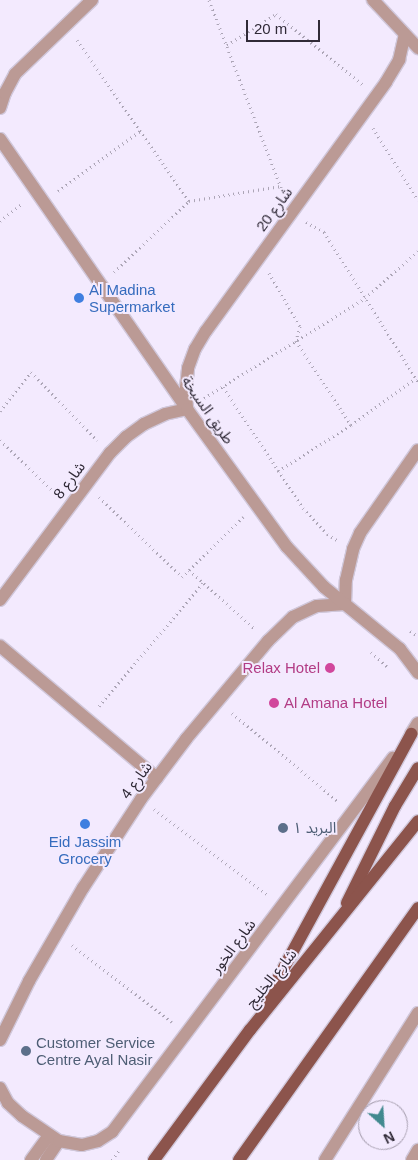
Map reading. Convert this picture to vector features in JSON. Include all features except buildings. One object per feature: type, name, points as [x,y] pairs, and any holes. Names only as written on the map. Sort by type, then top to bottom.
[{"type":"main road","points":[[250,1030],[415,728]]},
{"type":"main road","points":[[338,921],[365,863],[418,768]]},
{"type":"main road","name":"شارع الخليج","points":[[154,1160],[250,1030],[418,822]]},
{"type":"main road","points":[[239,1160],[418,908]]},
{"type":"street","points":[[0,108],[15,74],[92,0]]},
{"type":"street","points":[[373,0],[418,48]]},
{"type":"street","name":"شارع 20","points":[[187,409],[186,388],[188,368],[206,331],[377,96],[399,60],[405,34]]},
{"type":"street","name":"طريق السبخة","points":[[0,139],[187,409],[287,547],[305,568],[400,649],[418,673]]},
{"type":"street","name":"شارع 8","points":[[0,600],[110,453],[126,437],[144,424],[165,414],[187,409]]},
{"type":"street","points":[[345,604],[346,580],[353,549],[373,512],[418,450]]},
{"type":"street","name":"شارع 4","points":[[2,1034],[56,933],[112,843],[141,799],[211,708],[268,641],[292,617],[317,606],[345,604]]},
{"type":"street","points":[[0,646],[86,721],[157,778]]},
{"type":"street","name":"شارع الخور","points":[[54,1138],[82,1145],[98,1141],[112,1132],[415,728]]},
{"type":"street","points":[[325,1160],[418,1013]]},
{"type":"street","points":[[0,1088],[15,1109],[54,1138]]},
{"type":"street","points":[[31,1160],[54,1138]]},
{"type":"street","points":[[46,1160],[54,1138]]},
{"type":"street","points":[[412,1160],[418,1150]]},
{"type":"path","points":[[227,44],[276,14],[377,96]]},
{"type":"path","points":[[66,24],[190,201]]},
{"type":"path","points":[[364,113],[418,200]]},
{"type":"path","points":[[0,221],[41,197],[140,131]]},
{"type":"path","points":[[101,285],[190,201],[281,186]]},
{"type":"path","points":[[187,409],[366,298],[418,252]]},
{"type":"path","points":[[260,256],[300,326],[296,341],[351,425]]},
{"type":"path","points":[[0,411],[31,372],[110,453]]},
{"type":"path","points":[[278,472],[351,425],[416,378]]},
{"type":"path","points":[[223,387],[303,508],[327,534],[353,549]]},
{"type":"path","points":[[0,440],[57,495],[82,489],[182,577],[243,517]]},
{"type":"path","points":[[189,570],[268,641]]},
{"type":"path","points":[[86,721],[203,583]]},
{"type":"path","points":[[406,628],[418,636]]},
{"type":"path","points":[[141,799],[283,906]]},
{"type":"path","points":[[56,933],[187,1034]]},
{"type":"place","name":"Al Madina Supermarket","points":[[79,298]]},
{"type":"place","name":"Relax Hotel","points":[[330,668]]},
{"type":"place","name":"Al Amana Hotel","points":[[274,703]]},
{"type":"place","name":"Eid Jassim Grocery","points":[[85,824]]},
{"type":"place","name":"البريد ١","points":[[283,828]]},
{"type":"place","name":"Customer Service Centre Ayal Nasir","points":[[26,1051]]}]
